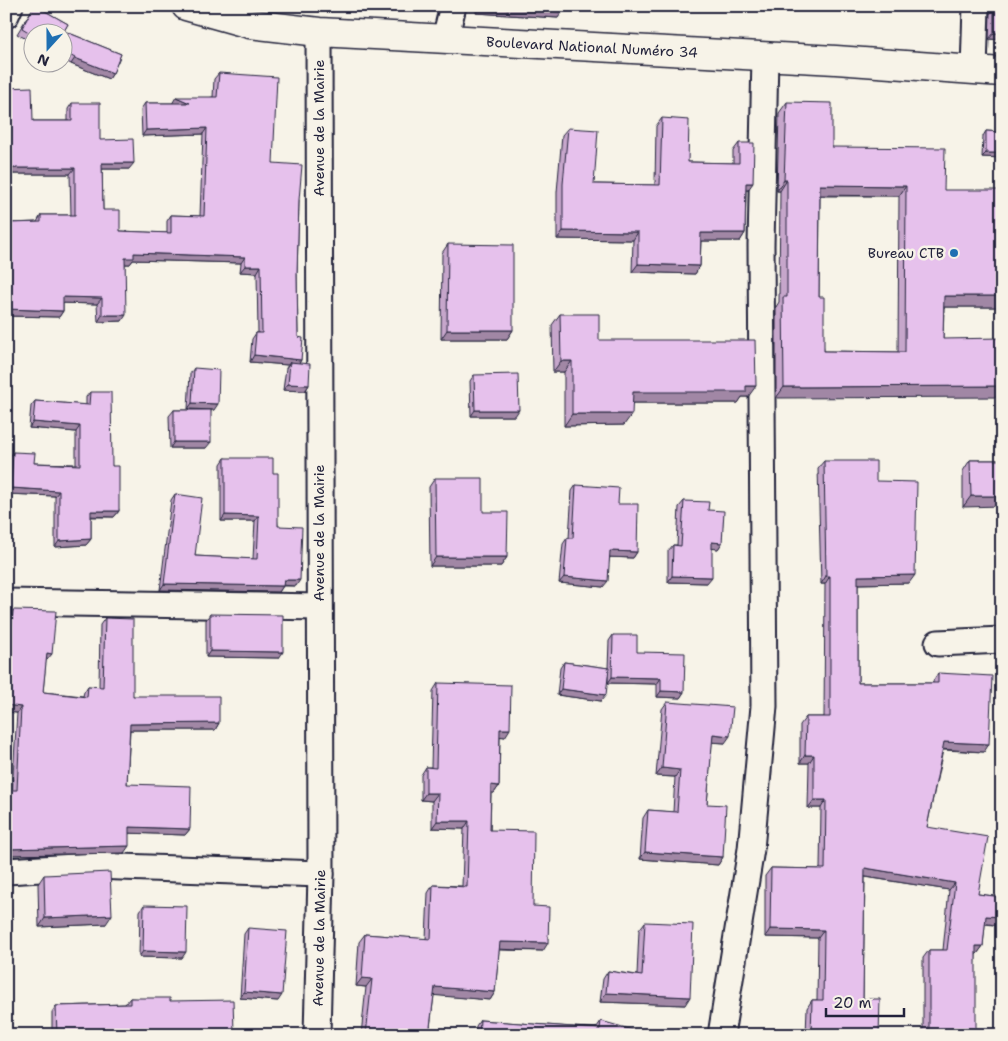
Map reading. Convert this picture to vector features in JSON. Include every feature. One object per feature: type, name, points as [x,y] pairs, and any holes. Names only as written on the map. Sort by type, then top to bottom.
[{"type":"main road","name":"Boulevard National Numéro 34","points":[[186,6],[250,24],[318,32],[765,56],[1002,72]]},
{"type":"street","points":[[6,15],[10,6]]},
{"type":"street","points":[[445,39],[454,6]]},
{"type":"street","points":[[974,70],[976,6]]},
{"type":"street","name":"Avenue de la Mairie","points":[[317,1035],[321,874],[318,32]]},
{"type":"street","points":[[721,1035],[750,849],[764,706],[761,245],[765,56]]},
{"type":"street","points":[[6,602],[319,607]]},
{"type":"street","points":[[938,643],[1002,640]]},
{"type":"street","points":[[6,871],[93,866],[321,874]]},
{"type":"building","points":[[34,6],[36,6],[64,22],[25,22]]},
{"type":"building","points":[[480,6],[563,6],[562,12]]},
{"type":"building","points":[[994,8],[1002,8],[1002,33],[994,33]]},
{"type":"building","points":[[72,34],[121,54],[113,73],[72,56]]},
{"type":"building","points":[[219,73],[277,77],[273,163],[302,165],[297,275],[298,337],[303,338],[301,360],[254,355],[256,333],[262,333],[261,266],[245,266],[245,257],[134,253],[134,258],[125,258],[126,315],[102,315],[102,298],[63,297],[63,311],[6,309],[6,260],[9,260],[9,223],[41,222],[41,215],[75,215],[75,168],[6,168],[6,88],[32,87],[33,121],[72,121],[72,103],[100,103],[100,140],[133,139],[134,163],[102,163],[103,210],[120,210],[120,231],[171,233],[171,215],[204,216],[207,128],[146,130],[145,103],[190,103],[176,97],[217,97]]},
{"type":"building","points":[[787,102],[832,103],[832,147],[945,148],[944,190],[1002,190],[1002,296],[944,296],[943,339],[1002,338],[1002,386],[784,387],[783,297],[787,297],[787,180],[784,180]],"holes":[[[820,185],[906,186],[905,352],[824,351],[824,297],[819,297]]]},
{"type":"building","points":[[662,118],[689,120],[688,162],[739,163],[739,143],[754,143],[753,183],[746,183],[745,233],[701,233],[700,266],[638,264],[638,232],[563,231],[563,184],[568,128],[598,130],[594,184],[660,185]]},
{"type":"building","points":[[986,131],[1002,132],[1002,153],[986,153]]},
{"type":"building","points":[[448,244],[513,245],[513,330],[447,330]]},
{"type":"building","points":[[560,314],[599,314],[599,340],[755,340],[756,386],[746,386],[746,392],[633,392],[632,414],[572,414],[572,361],[561,361]]},
{"type":"building","points":[[290,362],[310,364],[309,385],[288,384]]},
{"type":"building","points":[[194,368],[219,370],[218,404],[192,403]]},
{"type":"building","points":[[518,374],[519,410],[475,410],[474,375]]},
{"type":"building","points":[[90,392],[111,392],[112,466],[119,466],[119,511],[91,511],[91,539],[59,541],[59,491],[11,488],[13,452],[35,453],[34,463],[80,465],[80,426],[33,422],[35,401],[89,405]]},
{"type":"building","points":[[174,410],[211,410],[211,442],[174,442]]},
{"type":"building","points":[[225,458],[273,458],[273,473],[278,473],[278,526],[302,527],[300,580],[284,580],[283,586],[164,584],[175,494],[202,498],[195,556],[257,559],[259,516],[225,515]]},
{"type":"building","points":[[970,460],[1002,460],[1002,496],[971,496]]},
{"type":"building","points":[[824,461],[876,461],[876,481],[917,482],[915,575],[858,576],[858,683],[938,683],[938,673],[992,676],[989,744],[944,742],[927,827],[988,837],[978,894],[1002,897],[1002,917],[986,916],[983,946],[976,946],[976,1029],[951,1029],[951,1035],[929,1035],[929,950],[947,950],[955,883],[865,868],[863,999],[880,999],[879,1035],[811,1035],[812,1000],[823,1000],[824,930],[770,929],[771,868],[825,869],[826,800],[814,800],[814,755],[805,755],[806,717],[830,717],[830,576],[826,576]]},
{"type":"building","points":[[435,478],[483,478],[483,512],[508,512],[507,557],[436,557]]},
{"type":"building","points":[[576,485],[619,488],[618,504],[638,504],[637,552],[610,551],[608,581],[564,577],[567,538],[573,538]]},
{"type":"building","points":[[684,501],[709,502],[708,510],[724,511],[722,543],[712,542],[712,577],[672,576],[673,545],[681,546]]},
{"type":"building","points":[[13,610],[56,611],[52,654],[47,653],[43,692],[87,697],[88,686],[103,687],[105,618],[133,619],[133,696],[219,696],[219,723],[130,724],[127,784],[191,786],[190,829],[129,827],[129,846],[6,849],[6,790],[17,790],[21,707],[6,705],[6,676]]},
{"type":"building","points":[[210,614],[283,615],[283,652],[210,651]]},
{"type":"building","points":[[613,635],[637,635],[637,652],[685,653],[684,692],[661,691],[661,678],[612,677]]},
{"type":"building","points":[[564,662],[609,668],[606,695],[561,689]]},
{"type":"building","points":[[438,683],[511,685],[510,729],[500,729],[499,786],[491,785],[490,830],[534,831],[533,906],[549,907],[548,943],[500,942],[495,992],[435,987],[429,1035],[366,1035],[372,979],[362,978],[365,934],[431,939],[433,885],[467,887],[469,821],[437,821],[438,793],[426,793],[426,767],[436,768]]},
{"type":"building","points":[[667,702],[733,707],[730,736],[713,734],[707,804],[726,805],[723,857],[645,852],[648,810],[677,812],[680,770],[662,768]]},
{"type":"building","points":[[110,872],[112,915],[45,918],[44,875]]},
{"type":"building","points":[[144,905],[187,906],[186,952],[143,951]]},
{"type":"building","points":[[645,922],[693,924],[690,997],[606,993],[608,971],[642,976]]},
{"type":"building","points":[[248,928],[287,931],[282,995],[244,992]]},
{"type":"building","points":[[130,998],[170,998],[170,1001],[233,1000],[234,1032],[178,1033],[178,1035],[57,1035],[56,1006],[130,1004]]},
{"type":"building","points":[[480,1020],[600,1029],[601,1021],[644,1033],[643,1035],[479,1035]]},
{"type":"place","name":"Bureau CTB","points":[[954,253]]}]
